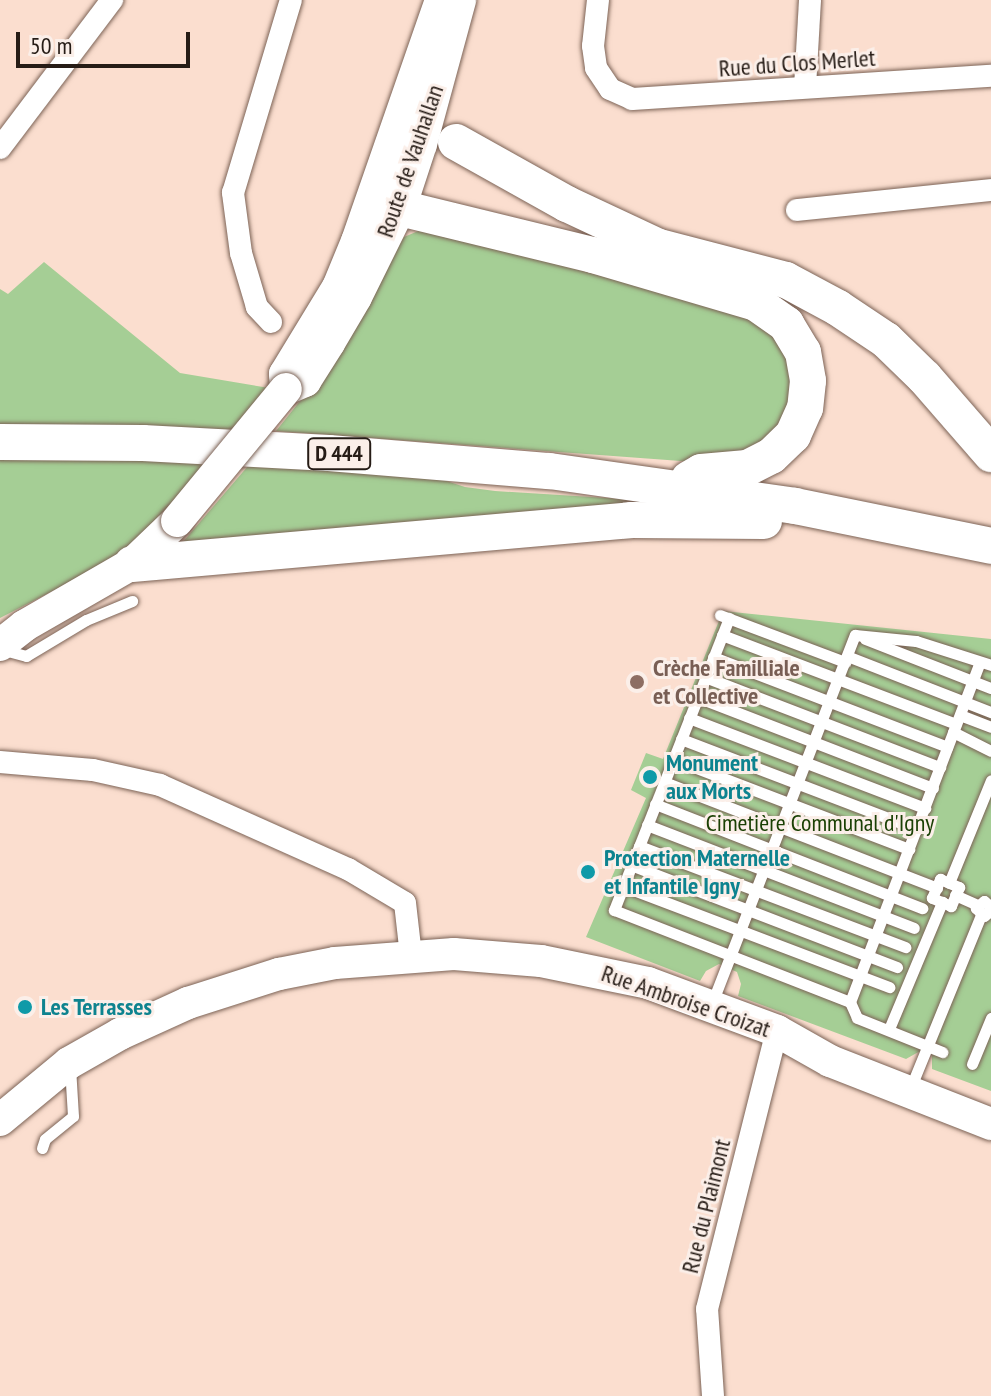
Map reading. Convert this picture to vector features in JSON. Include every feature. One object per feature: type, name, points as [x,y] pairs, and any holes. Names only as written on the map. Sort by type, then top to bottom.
[{"type":"main road","points":[[452,4],[462,34],[449,89],[450,122],[439,143],[385,165],[389,187],[400,208],[593,255],[756,303],[786,324],[803,352],[808,381],[805,408],[793,435],[771,456],[747,468],[701,472],[677,487]]},
{"type":"main road","name":"Route de Vauhallan","points":[[286,389],[285,374],[338,287],[452,4]]},
{"type":"main road","points":[[439,143],[659,247],[786,280],[838,308],[886,340],[925,378],[991,454]]},
{"type":"main road","name":"Route de Vauhallan","points":[[0,647],[24,626],[132,564],[177,521],[286,389],[305,381],[356,297],[400,208],[439,143]]},
{"type":"main road","name":"D 444","points":[[0,442],[143,443],[329,453],[550,471],[795,506],[991,546]]},
{"type":"main road","points":[[132,564],[632,520],[765,521],[795,506]]},
{"type":"main road","name":"Rue Ambroise Croizat","points":[[40,1084],[69,1063],[158,1016],[214,994],[293,971],[408,956],[454,954],[541,961],[609,973],[777,1031],[830,1061],[991,1124]]},
{"type":"main road","points":[[0,1106],[16,1092],[40,1084]]},
{"type":"main road","points":[[0,1120],[40,1084]]},
{"type":"street","points":[[0,148],[112,0]]},
{"type":"street","points":[[271,322],[257,307],[253,294],[241,253],[233,193],[291,0]]},
{"type":"street","name":"Rue du Clos Merlet","points":[[598,0],[593,46],[596,68],[610,89],[632,99],[991,76]]},
{"type":"street","points":[[805,87],[810,0]]},
{"type":"street","points":[[797,210],[991,190]]},
{"type":"street","points":[[0,762],[93,770],[151,782],[334,862],[405,903],[408,956]]},
{"type":"street","name":"Rue du Plaimont","points":[[713,1396],[707,1309],[777,1031]]},
{"type":"lane","points":[[0,647],[26,656],[86,620],[132,601]]},
{"type":"lane","points":[[942,1052],[857,1018],[850,1002],[614,910],[722,635],[725,617],[991,712]]},
{"type":"lane","points":[[722,635],[956,724],[991,727]]},
{"type":"lane","points":[[711,1006],[855,635]]},
{"type":"lane","points":[[850,1002],[973,681],[986,664],[916,641],[855,635]]},
{"type":"lane","points":[[855,635],[991,688]]},
{"type":"lane","points":[[713,657],[947,747]]},
{"type":"lane","points":[[705,677],[940,767]]},
{"type":"lane","points":[[697,697],[933,788]]},
{"type":"lane","points":[[689,718],[925,808]]},
{"type":"lane","points":[[956,724],[991,751]]},
{"type":"lane","points":[[681,739],[917,829]]},
{"type":"lane","points":[[673,759],[909,849]]},
{"type":"lane","points":[[949,883],[991,780]]},
{"type":"lane","points":[[664,782],[937,888]]},
{"type":"lane","points":[[655,804],[922,908]]},
{"type":"lane","points":[[647,825],[914,928]]},
{"type":"lane","points":[[639,846],[905,947]]},
{"type":"lane","points":[[631,865],[897,967]]},
{"type":"lane","points":[[940,879],[959,887],[951,906],[932,898],[937,888],[940,879]]},
{"type":"lane","points":[[623,886],[889,987]]},
{"type":"lane","points":[[909,1091],[987,907],[955,895]]},
{"type":"lane","points":[[889,1029],[942,902]]},
{"type":"lane","points":[[972,1064],[991,1018]]},
{"type":"lane","points":[[42,1148],[45,1139],[73,1116],[73,1084],[69,1063]]},
{"type":"green space","points":[[423,229],[776,322],[798,382],[770,444],[708,463],[276,431],[308,391],[404,237]]},
{"type":"green space","points":[[44,262],[180,373],[269,388],[234,432],[0,430],[0,289],[8,294]]},
{"type":"green space","points":[[254,459],[428,475],[465,487],[495,491],[687,503],[176,550]]},
{"type":"green space","points":[[0,460],[211,462],[167,513],[111,561],[0,618]]},
{"type":"green space","name":"Cimetière Communal d'Igny","points":[[723,611],[991,639],[991,1091],[932,1069],[932,1055],[922,1050],[906,1059],[738,996],[741,984],[737,972],[719,964],[706,971],[700,981],[586,937],[646,798],[631,790],[646,753],[663,759]]},
{"type":"place","name":"Crèche Familliale et Collective","points":[[637,682]]},
{"type":"place","name":"Monument aux Morts","points":[[650,777]]},
{"type":"place","name":"Protection Maternelle et Infantile Igny","points":[[588,872]]},
{"type":"place","name":"Les Terrasses","points":[[25,1007]]}]
